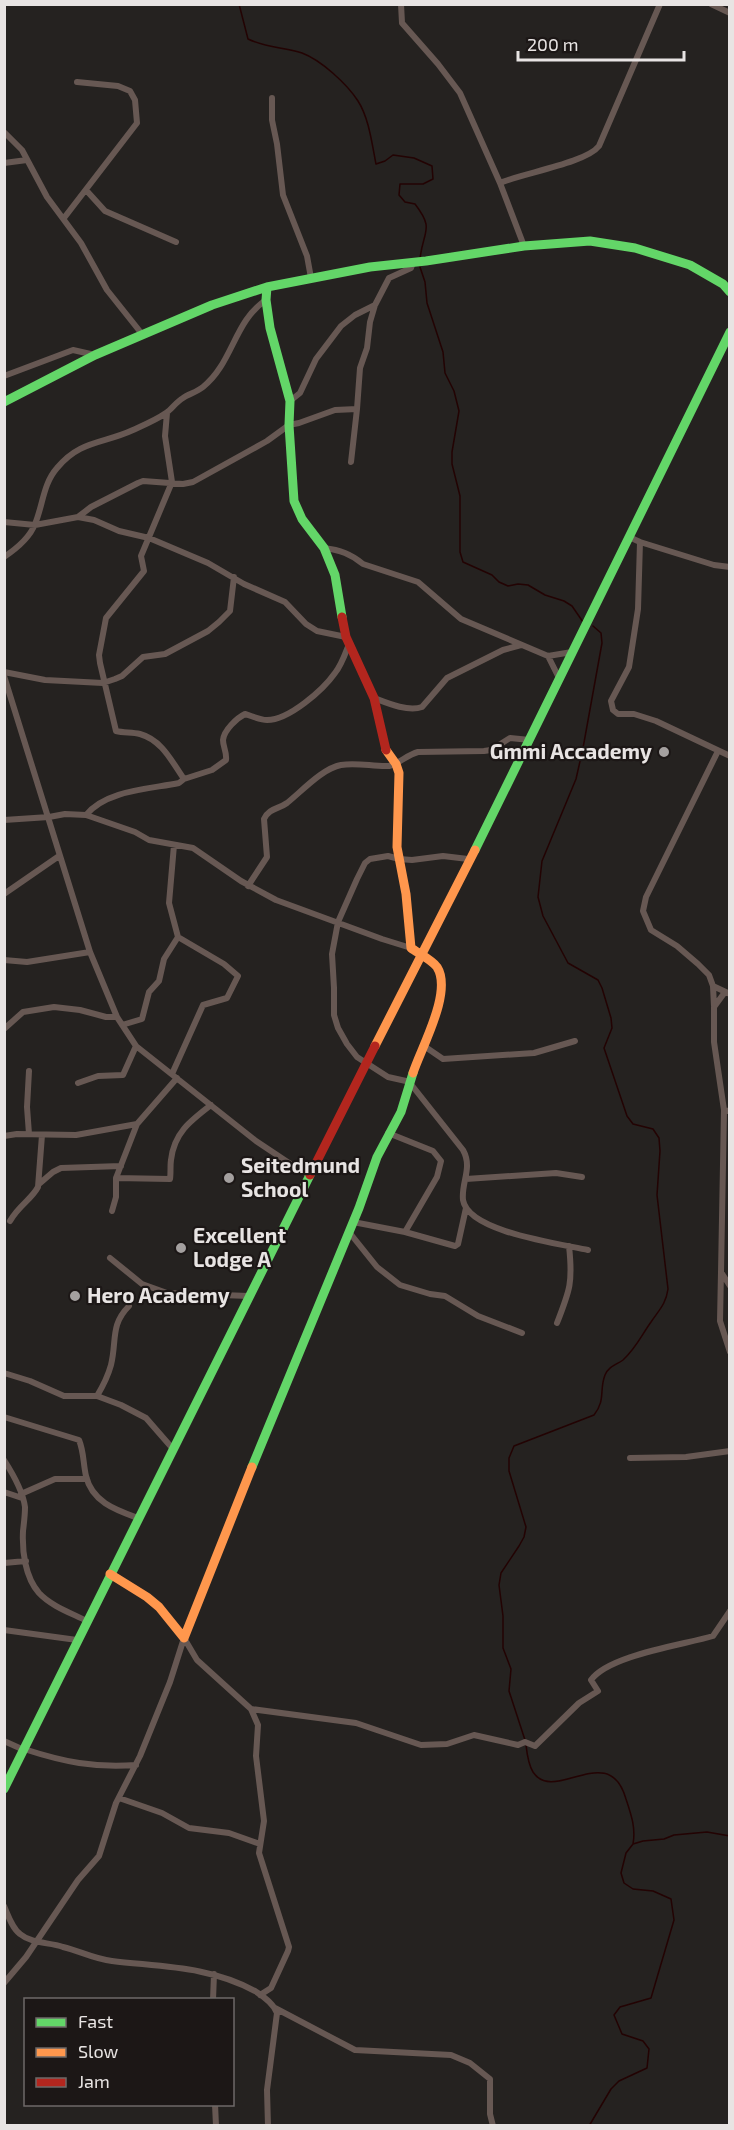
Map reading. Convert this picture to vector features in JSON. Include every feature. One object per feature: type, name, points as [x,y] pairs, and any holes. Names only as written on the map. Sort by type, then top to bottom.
[{"type":"street","points":[[400,4],[402,23],[460,93],[500,183],[524,246]]},
{"type":"street","points":[[500,183],[579,159],[593,153],[599,147],[660,4]]},
{"type":"street","points":[[711,4],[729,13]]},
{"type":"street","points":[[64,218],[137,123],[135,100],[130,91],[123,87],[77,82]]},
{"type":"street","points":[[272,98],[272,120],[283,195],[307,256],[311,278]]},
{"type":"street","points":[[4,132],[22,150],[47,197],[81,243],[107,290],[142,334]]},
{"type":"street","points":[[4,163],[27,160]]},
{"type":"street","points":[[86,190],[105,211],[176,242]]},
{"type":"street","points":[[4,402],[95,355],[212,305],[267,288],[370,267],[524,246],[590,241],[635,248],[690,265],[723,284],[729,292]]},
{"type":"street","points":[[351,462],[360,368],[367,348],[370,322],[375,305],[389,278],[411,268],[418,262]]},
{"type":"street","points":[[710,276],[729,280]]},
{"type":"street","points":[[267,288],[266,300],[270,328],[290,401],[289,425],[294,501],[302,519],[324,548],[335,575],[348,640],[374,698],[386,749],[396,764],[399,783],[397,836],[411,948]]},
{"type":"street","points":[[4,557],[18,547],[35,525],[48,482],[56,469],[75,451],[130,432],[167,413],[179,400],[204,386],[221,368],[245,319],[266,300]]},
{"type":"street","points":[[290,401],[300,393],[316,359],[341,326],[355,315],[375,305]]},
{"type":"street","points":[[4,1789],[310,1174],[530,740],[729,332]]},
{"type":"street","points":[[4,376],[73,350],[95,355]]},
{"type":"street","points":[[78,517],[91,507],[138,483],[193,482],[267,441],[289,425],[335,410],[357,409]]},
{"type":"street","points":[[167,413],[165,436],[172,482],[141,556],[144,571],[106,615],[99,654],[103,682],[116,731],[136,733],[152,739],[163,748],[184,779]]},
{"type":"street","points":[[4,522],[35,525],[78,517],[149,538],[208,563],[244,584],[285,602],[306,624],[317,631],[348,640]]},
{"type":"street","points":[[629,537],[714,565],[729,567]]},
{"type":"street","points":[[640,542],[638,609],[629,667],[613,697],[611,706],[618,714],[634,714],[656,721],[729,756]]},
{"type":"street","points":[[324,548],[341,550],[357,558],[363,564],[414,580],[436,596],[458,618],[548,656],[572,652]]},
{"type":"street","points":[[4,672],[45,680],[103,682],[122,676],[142,657],[165,654],[208,631],[219,622],[230,611],[234,577]]},
{"type":"street","points":[[86,815],[92,809],[122,794],[179,783],[184,779],[212,770],[226,760],[224,740],[226,733],[238,717],[245,714],[265,720],[290,713],[322,688],[335,673],[348,640]]},
{"type":"street","points":[[374,698],[406,707],[422,708],[447,678],[503,650],[522,645]]},
{"type":"street","points":[[548,656],[559,678]]},
{"type":"street","points":[[4,676],[90,952],[117,1017],[136,1046],[256,1141],[295,1167],[310,1174]]},
{"type":"street","points":[[248,886],[267,857],[264,819],[270,811],[286,803],[297,792],[337,766],[396,764],[410,754],[418,752],[484,751],[491,750],[510,738],[530,740]]},
{"type":"street","points":[[718,751],[645,897],[643,910],[651,930],[677,946],[707,971],[713,986],[714,1042],[727,1110],[720,1321],[729,1352]]},
{"type":"street","points":[[4,820],[65,814],[86,815],[135,832],[149,840],[198,850],[248,886],[276,900],[411,948],[422,954],[437,967],[441,983],[439,1007],[401,1112],[377,1157],[349,1232],[298,1352],[184,1638],[170,1682],[136,1765],[119,1798],[99,1856],[78,1880],[37,1942],[4,1983]]},
{"type":"street","points":[[112,1211],[116,1197],[116,1178],[137,1124],[175,1076],[203,1005],[227,998],[238,976],[224,964],[178,937],[169,903],[174,845]]},
{"type":"street","points":[[4,894],[59,856]]},
{"type":"street","points":[[353,1222],[405,1232],[456,1246],[466,1208],[464,1192],[468,1163],[463,1150],[410,1083],[388,1077],[357,1057],[346,1044],[334,1015],[332,954],[338,922],[365,863],[380,856],[399,859],[443,856],[468,859]]},
{"type":"street","points":[[122,1025],[142,1019],[149,992],[159,981],[164,958],[178,937]]},
{"type":"street","points":[[4,960],[27,962],[90,952]]},
{"type":"street","points":[[713,986],[727,993],[714,1007]]},
{"type":"street","points":[[4,1029],[23,1012],[54,1007],[117,1017]]},
{"type":"street","points":[[424,1046],[443,1059],[534,1053],[575,1041]]},
{"type":"street","points":[[78,1083],[98,1076],[123,1075],[136,1046]]},
{"type":"street","points":[[29,1071],[27,1107],[29,1134]]},
{"type":"street","points":[[116,1178],[170,1179],[173,1147],[179,1134],[186,1124],[211,1105]]},
{"type":"street","points":[[4,1136],[82,1135],[137,1124]]},
{"type":"street","points":[[388,1133],[433,1151],[441,1161],[437,1177],[405,1232]]},
{"type":"street","points":[[10,1221],[20,1205],[36,1191],[39,1184],[42,1135]]},
{"type":"street","points":[[39,1184],[61,1168],[121,1166]]},
{"type":"street","points":[[466,1179],[556,1173],[582,1177]]},
{"type":"street","points":[[466,1208],[481,1221],[513,1234],[588,1250]]},
{"type":"street","points":[[349,1232],[377,1268],[400,1284],[430,1294],[446,1296],[478,1316],[522,1333]]},
{"type":"street","points":[[557,1323],[572,1280],[569,1246]]},
{"type":"street","points":[[110,1258],[142,1284],[167,1293],[249,1296]]},
{"type":"street","points":[[721,1272],[729,1286]]},
{"type":"street","points":[[97,1396],[112,1363],[115,1328],[120,1315],[129,1306]]},
{"type":"street","points":[[4,1373],[30,1381],[64,1396],[97,1396],[146,1418],[173,1449]]},
{"type":"street","points":[[4,1417],[79,1440],[83,1449],[87,1479],[98,1499],[112,1508],[138,1518]]},
{"type":"street","points":[[630,1458],[686,1457],[729,1451]]},
{"type":"street","points":[[4,1460],[25,1507],[23,1533],[26,1561],[32,1583],[50,1602],[87,1621]]},
{"type":"street","points":[[4,1492],[22,1496],[55,1479],[87,1479]]},
{"type":"street","points":[[4,1563],[26,1561]]},
{"type":"street","points":[[110,1574],[153,1602],[184,1638],[197,1660],[251,1709],[258,1725],[256,1756],[264,1829],[259,1853],[289,1947],[271,1988],[260,1995]]},
{"type":"street","points":[[251,1709],[356,1723],[422,1745],[447,1744],[474,1735],[518,1746],[525,1742],[535,1746],[579,1703],[598,1690],[591,1680],[596,1672],[638,1654],[713,1636],[729,1611]]},
{"type":"street","points":[[4,1630],[77,1640]]},
{"type":"street","points":[[4,1741],[24,1750],[62,1761],[113,1766],[136,1765]]},
{"type":"street","points":[[119,1798],[162,1813],[189,1828],[229,1833],[260,1844]]},
{"type":"street","points":[[4,1906],[16,1931],[22,1936],[111,1961],[175,1966],[213,1974],[244,1986],[260,1995],[275,2008],[355,2050],[451,2055],[470,2063],[490,2079],[490,2114],[493,2126]]},
{"type":"street","points":[[213,1974],[213,1998]]},
{"type":"street","points":[[268,2126],[267,2090],[271,2049],[277,2020],[275,2008]]},
{"type":"street","points":[[214,2106],[216,2126]]},
{"type":"waterway","points":[[239,4],[248,39],[309,56],[333,73],[347,87],[365,115],[376,164],[393,155],[414,158],[432,166],[433,179],[423,184],[400,184],[399,195],[405,202],[415,204],[425,219],[426,230],[420,259]]},
{"type":"waterway","points":[[420,267],[425,282],[427,303],[443,352],[445,373],[454,391],[459,411],[452,464],[460,496],[460,552],[463,562],[492,575],[499,582],[508,586],[528,585],[545,595],[564,601],[572,606],[583,622]]},
{"type":"waterway","points":[[525,1740],[509,1691],[511,1669],[503,1648],[503,1616],[499,1585],[501,1573],[524,1537],[526,1527],[509,1471],[509,1458],[514,1446],[594,1415],[600,1405],[603,1380],[607,1372],[623,1360],[635,1346],[662,1307],[668,1289],[657,1195],[659,1138],[653,1129],[633,1124],[627,1116],[604,1048],[612,1028],[602,988],[598,980],[568,963],[543,916],[538,897],[542,861],[576,779],[583,748],[602,643],[601,633],[593,626]]},
{"type":"waterway","points":[[526,1745],[531,1769],[542,1780],[554,1782],[595,1773],[607,1774],[618,1782],[631,1816],[634,1832],[633,1844]]},
{"type":"waterway","points":[[589,2126],[611,2089],[619,2081],[647,2068],[649,2049],[643,2041],[622,2034],[614,2015],[620,2007],[651,1998],[674,1920],[671,1899],[653,1891],[633,1889],[624,1883],[621,1873],[626,1853],[633,1844],[674,1835],[707,1832],[730,1836]]},
{"type":"traffic: fast","points":[[4,402],[95,355],[212,305],[267,287],[370,267],[524,246],[590,241],[635,248],[690,265],[723,284],[730,292]]},
{"type":"traffic: fast","points":[[267,287],[266,300],[270,328],[290,401],[289,425],[294,501],[302,519],[324,548],[335,575],[342,617]]},
{"type":"traffic: fast","points":[[475,850],[730,332]]},
{"type":"traffic: fast","points":[[252,1467],[359,1208],[377,1157],[401,1112],[413,1073]]},
{"type":"traffic: fast","points":[[4,1789],[310,1175]]},
{"type":"traffic: slow","points":[[386,750],[396,764],[399,773],[397,847],[406,894],[411,948],[435,964],[441,978],[439,1005],[413,1073]]},
{"type":"traffic: slow","points":[[375,1046],[475,850]]},
{"type":"traffic: slow","points":[[110,1574],[159,1607],[184,1638],[252,1467]]},
{"type":"traffic: jam","points":[[342,617],[346,637],[374,698],[386,750]]},
{"type":"traffic: jam","points":[[310,1175],[375,1046]]},
{"type":"place","name":"Gmmi Accademy","points":[[664,752]]},
{"type":"place","name":"Seitedmund School","points":[[229,1178]]},
{"type":"place","name":"Excellent Lodge A","points":[[181,1248]]},
{"type":"place","name":"Hero Academy","points":[[75,1296]]}]
